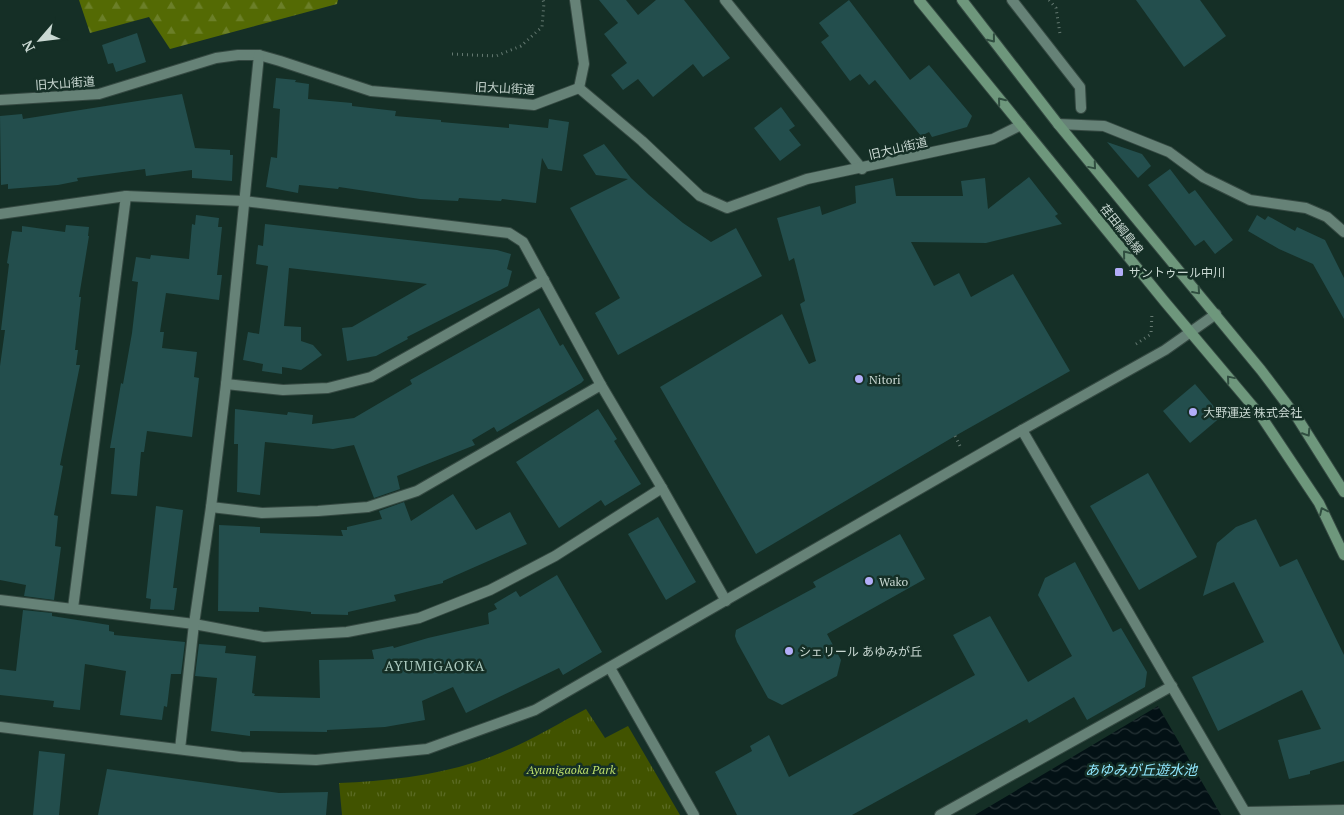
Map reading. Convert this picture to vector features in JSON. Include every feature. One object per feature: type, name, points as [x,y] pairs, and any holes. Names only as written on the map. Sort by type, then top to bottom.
[{"type":"main road","name":"荏田綱島線","points":[[919,0],[1261,416],[1319,503],[1344,555]]},
{"type":"main road","name":"荏田綱島線","points":[[962,0],[1058,124],[1216,314],[1298,418],[1344,492]]},
{"type":"street","points":[[575,0],[584,64],[579,88]]},
{"type":"street","points":[[725,0],[862,169]]},
{"type":"street","points":[[1012,0],[1080,87],[1081,108]]},
{"type":"street","name":"旧大山街道","points":[[0,100],[99,94],[216,58],[238,55],[259,55],[371,91],[534,105],[579,88],[642,140],[700,196],[727,208],[808,179],[862,169],[993,139],[1021,125]]},
{"type":"street","points":[[180,749],[194,624],[211,508],[226,384],[259,55]]},
{"type":"street","points":[[1058,124],[1104,126],[1169,152],[1203,177],[1250,200],[1306,208],[1326,217],[1344,232]]},
{"type":"street","points":[[72,608],[126,196]]},
{"type":"street","points":[[0,214],[126,196],[244,201],[509,233],[523,242],[600,385],[662,488],[726,601]]},
{"type":"street","points":[[226,384],[283,390],[328,388],[370,377],[544,280]]},
{"type":"street","points":[[0,728],[241,757],[316,760],[427,749],[535,710],[1165,350],[1216,314]]},
{"type":"street","points":[[211,508],[262,513],[318,511],[368,506],[417,491],[600,385]]},
{"type":"street","points":[[1022,430],[1245,812],[1344,810]]},
{"type":"street","points":[[0,600],[194,624],[264,637],[347,632],[419,618],[490,590],[555,556],[662,488]]},
{"type":"street","points":[[610,668],[694,815]]},
{"type":"street","points":[[940,815],[1172,686]]},
{"type":"path","points":[[452,54],[496,56],[521,46],[542,27],[543,0]]},
{"type":"path","points":[[1129,350],[1151,334],[1152,313]]},
{"type":"path","points":[[952,451],[960,446],[955,436]]},
{"type":"green space","points":[[79,0],[338,0],[337,4],[170,49],[149,17],[90,33]]},
{"type":"green space","name":"Ayumigaoka Park","points":[[586,709],[605,738],[628,726],[680,815],[342,815],[339,783],[415,776],[472,763],[514,747]]},
{"type":"water","name":"あゆみが丘遊水池","points":[[1158,706],[1221,815],[975,815]]},
{"type":"building","points":[[599,0],[626,0],[638,15],[656,0],[684,0],[730,58],[703,77],[693,64],[653,97],[638,79],[623,90],[611,75],[627,63],[604,34],[618,23]]},
{"type":"building","points":[[849,0],[910,80],[929,65],[972,116],[967,127],[932,137],[929,132],[921,136],[875,80],[869,85],[860,74],[850,81],[821,42],[829,36],[819,23]]},
{"type":"building","points":[[1136,0],[1200,0],[1226,36],[1184,67]]},
{"type":"building","points":[[137,33],[146,62],[116,72],[113,63],[108,64],[102,45]]},
{"type":"building","points":[[276,78],[296,80],[295,82],[309,84],[308,99],[352,103],[352,106],[396,111],[395,116],[509,128],[509,124],[548,128],[549,119],[569,122],[562,171],[548,169],[542,158],[536,203],[502,199],[501,201],[459,198],[458,201],[420,199],[339,187],[338,189],[299,185],[298,193],[266,187],[271,157],[277,158],[280,109],[273,108]]},
{"type":"building","points":[[182,94],[195,148],[230,150],[230,155],[233,155],[232,181],[192,178],[192,170],[146,176],[145,169],[77,178],[78,181],[58,185],[8,189],[8,184],[1,185],[0,116],[22,114],[23,119]]},
{"type":"building","points":[[781,107],[795,126],[789,130],[801,145],[780,161],[754,128]]},
{"type":"building","points":[[1107,142],[1142,154],[1151,166],[1138,178]]},
{"type":"building","points":[[604,144],[631,178],[649,195],[683,223],[711,242],[736,228],[762,276],[618,355],[595,313],[620,298],[570,208],[628,179],[596,175],[583,155]]},
{"type":"building","points":[[1170,169],[1189,194],[1195,190],[1233,240],[1215,254],[1204,240],[1195,246],[1148,185]]},
{"type":"building","points":[[1029,177],[1058,214],[1055,216],[1062,224],[986,243],[911,242],[934,286],[959,273],[971,297],[1013,274],[1070,371],[955,436],[756,554],[660,387],[782,314],[809,364],[816,361],[800,304],[805,301],[794,258],[789,261],[777,218],[820,206],[822,215],[856,203],[855,186],[893,178],[896,196],[963,196],[961,181],[985,178],[988,209]]},
{"type":"building","points":[[196,215],[219,218],[218,227],[222,227],[217,275],[222,275],[219,300],[166,293],[160,332],[164,332],[162,348],[197,352],[194,377],[199,378],[192,437],[147,431],[144,452],[141,452],[137,496],[111,494],[115,448],[110,448],[132,333],[138,282],[132,281],[136,257],[150,259],[151,255],[189,259],[192,224],[195,225]]},
{"type":"building","points":[[1257,215],[1265,220],[1268,216],[1295,231],[1297,227],[1325,240],[1344,278],[1344,319],[1313,264],[1279,249],[1248,231]]},
{"type":"building","points":[[265,224],[497,250],[511,254],[507,269],[512,271],[508,286],[407,337],[408,339],[376,356],[347,361],[342,328],[352,327],[427,284],[289,268],[284,326],[301,327],[301,341],[313,345],[322,355],[301,370],[282,367],[282,374],[262,371],[263,364],[243,360],[248,332],[259,334],[268,266],[256,264],[258,245],[263,246]]},
{"type":"building","points":[[66,225],[89,227],[89,236],[79,297],[81,297],[75,350],[78,350],[76,365],[80,365],[60,465],[63,466],[54,515],[58,516],[55,546],[61,547],[54,600],[24,596],[26,585],[0,580],[0,366],[5,330],[1,330],[12,231],[22,232],[22,226],[65,232]]},
{"type":"building","points":[[539,308],[560,346],[563,344],[584,380],[581,383],[497,432],[494,427],[472,440],[475,445],[397,476],[400,489],[374,498],[354,445],[333,449],[265,442],[260,495],[237,492],[238,444],[234,444],[235,409],[287,415],[288,412],[313,415],[312,424],[354,418],[412,384],[410,380]]},
{"type":"building","points":[[1195,384],[1222,416],[1190,443],[1163,411]]},
{"type":"building","points":[[598,409],[617,439],[614,441],[641,484],[605,506],[601,500],[559,528],[516,462]]},
{"type":"building","points":[[1148,473],[1197,557],[1139,590],[1090,506]]},
{"type":"building","points":[[453,494],[476,530],[510,512],[527,544],[443,581],[443,583],[394,595],[396,601],[348,612],[348,615],[311,614],[311,612],[259,607],[259,612],[218,611],[219,525],[260,527],[260,533],[343,536],[341,530],[347,530],[347,527],[382,519],[379,511],[404,502],[411,521]]},
{"type":"building","points":[[156,506],[183,510],[173,588],[177,588],[174,610],[150,609],[151,599],[146,598]]},
{"type":"building","points":[[658,517],[696,582],[666,600],[628,534]]},
{"type":"building","points":[[1256,519],[1280,567],[1297,559],[1344,655],[1344,761],[1310,771],[1310,774],[1289,779],[1278,740],[1321,729],[1302,690],[1218,731],[1192,677],[1264,642],[1234,582],[1203,596],[1217,543],[1236,527]]},
{"type":"building","points":[[900,534],[925,579],[827,634],[841,660],[837,676],[782,705],[768,698],[737,642],[736,630],[816,587],[813,582]]},
{"type":"building","points":[[1075,562],[1113,632],[1121,628],[1147,672],[1145,687],[1087,720],[1074,697],[1029,723],[1027,719],[852,815],[737,815],[715,772],[752,751],[750,746],[769,735],[789,777],[975,675],[953,635],[990,616],[1028,682],[1072,656],[1038,595],[1045,578]]},
{"type":"building","points":[[557,575],[602,652],[563,675],[559,668],[466,713],[453,687],[422,701],[425,720],[385,727],[327,730],[327,732],[250,731],[250,736],[211,731],[217,678],[195,676],[199,644],[226,646],[225,653],[256,656],[252,693],[255,694],[254,696],[320,698],[319,660],[374,659],[372,650],[393,646],[394,648],[489,624],[488,613],[497,609],[494,604],[516,591],[520,597]]},
{"type":"building","points":[[23,610],[52,613],[52,616],[109,625],[109,631],[114,632],[114,635],[185,642],[181,674],[171,674],[167,707],[164,706],[162,720],[120,715],[126,671],[85,664],[80,710],[53,707],[54,701],[0,695],[0,669],[16,671]]},
{"type":"building","points":[[39,751],[65,754],[59,815],[33,815]]},
{"type":"building","points":[[107,769],[279,793],[328,792],[326,815],[98,815]]},
{"type":"place","name":"サントゥール中川","points":[[1119,272]]},
{"type":"place","name":"Nitori","points":[[859,379]]},
{"type":"place","name":"大野運送 株式会社","points":[[1193,412]]},
{"type":"place","name":"Wako","points":[[869,581]]},
{"type":"place","name":"シェリール あゆみが丘","points":[[789,651]]},
{"type":"district","name":"AYUMIGAOKA","points":[[435,665]]}]
